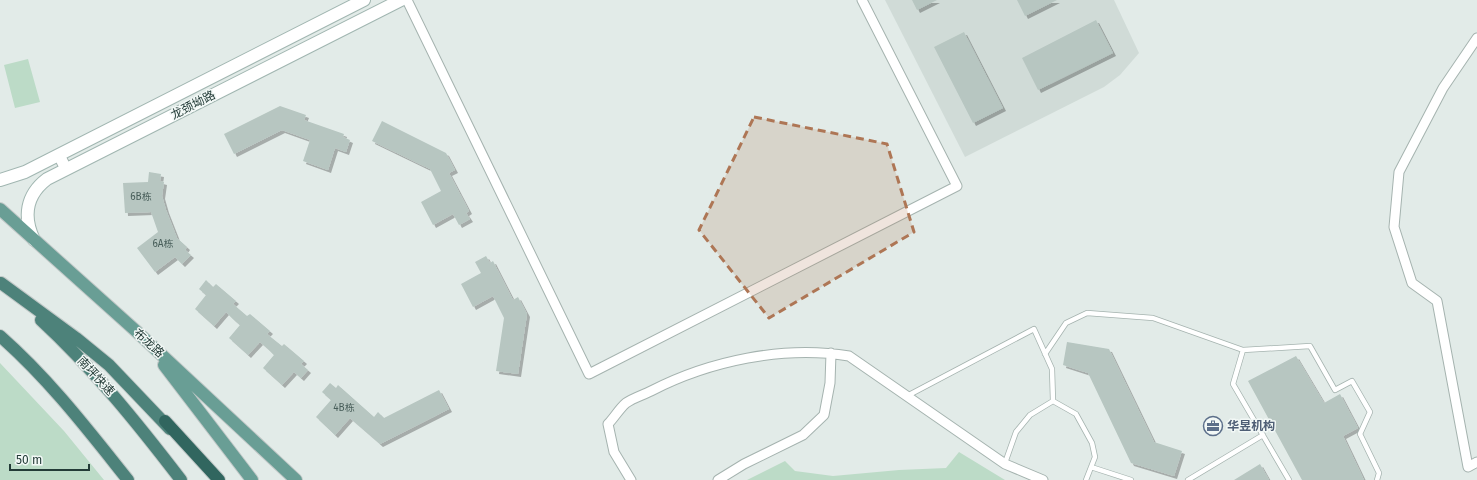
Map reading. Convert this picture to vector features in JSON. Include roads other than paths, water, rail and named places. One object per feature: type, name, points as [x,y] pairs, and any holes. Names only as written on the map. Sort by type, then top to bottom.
[{"type":"highway","points":[[0,283],[76,338],[109,365],[165,421],[219,480]]},
{"type":"highway","name":"南坪快速","points":[[0,283],[52,331],[98,378],[138,425],[181,480]]},
{"type":"highway","points":[[0,336],[18,352],[73,411],[128,480]]},
{"type":"highway","points":[[165,421],[211,480]]},
{"type":"main road","name":"龙颈坳路","points":[[0,180],[25,172],[364,0]]},
{"type":"main road","name":"龙颈坳路","points":[[34,240],[27,221],[29,202],[39,185],[66,169],[401,0]]},
{"type":"main road","name":"布龙路","points":[[1,210],[136,331],[296,480]]},
{"type":"main road","points":[[136,331],[252,480]]},
{"type":"street","points":[[407,0],[589,374],[957,186],[862,0]]},
{"type":"street","points":[[1477,38],[1443,88],[1399,172],[1394,227],[1412,282],[1437,301],[1468,467],[1477,462]]},
{"type":"street","points":[[59,155],[66,169]]},
{"type":"street","points":[[631,480],[614,452],[608,424],[626,403],[664,384],[704,369],[746,359],[788,353],[831,353],[849,356],[1005,464],[1043,480]]},
{"type":"street","points":[[718,480],[744,464],[802,435],[824,415],[830,383],[831,353]]},
{"type":"lane","points":[[1045,354],[1066,323],[1087,313],[1153,318],[1243,350],[1310,346],[1335,390],[1352,382],[1370,412],[1360,434],[1379,473],[1377,480]]},
{"type":"lane","points":[[906,396],[1034,329],[1052,369],[1053,401]]},
{"type":"lane","points":[[1243,350],[1233,384],[1289,480]]},
{"type":"lane","points":[[1005,464],[1016,432],[1030,414],[1053,401]]},
{"type":"lane","points":[[1053,401],[1076,414],[1092,443],[1095,457],[1086,480]]},
{"type":"lane","points":[[1188,480],[1263,435]]},
{"type":"lane","points":[[1091,467],[1131,480]]},
{"type":"place","name":"华昱机构","points":[[1213,426]]}]
